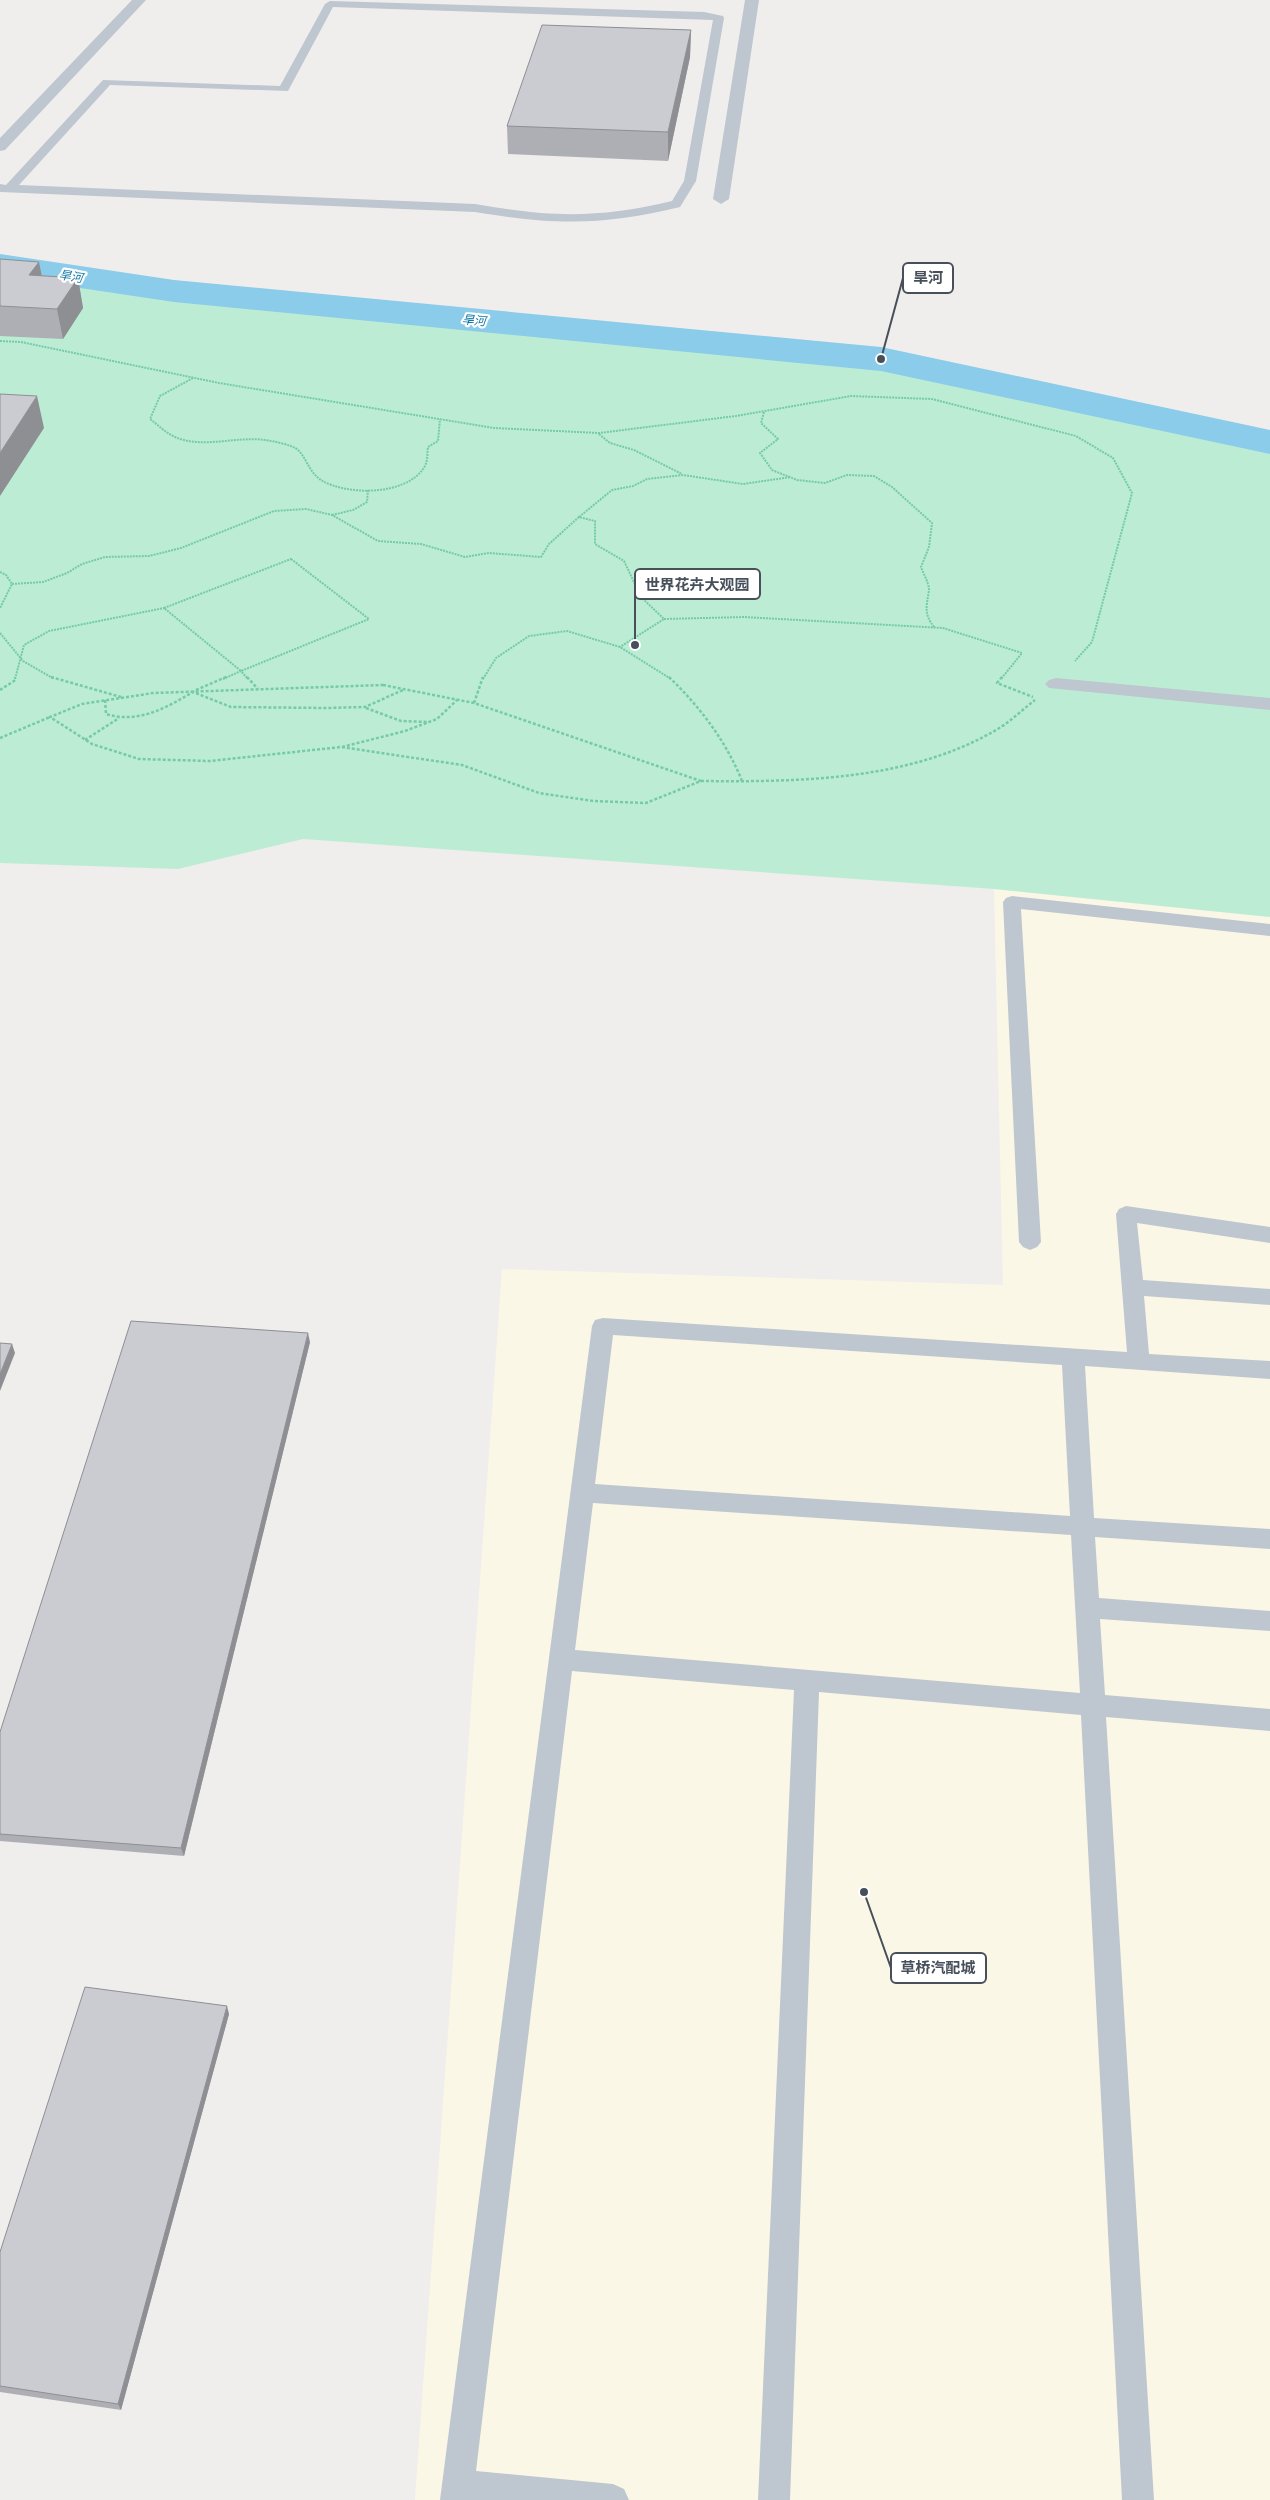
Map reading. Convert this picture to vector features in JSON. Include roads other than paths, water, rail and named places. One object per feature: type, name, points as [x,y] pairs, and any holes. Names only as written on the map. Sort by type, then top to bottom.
[{"type":"street","points":[[0,148],[139,0]]},
{"type":"street","points":[[721,200],[752,0]]},
{"type":"street","points":[[1056,684],[1270,704]]},
{"type":"lane","points":[[330,4],[704,15],[719,18],[690,181],[676,204],[628,215],[585,219],[528,217],[475,208],[5,188],[107,82],[284,89],[330,4]]},
{"type":"lane","points":[[1030,1242],[1012,902],[1270,930]]},
{"type":"lane","points":[[1139,1361],[1126,1214],[1270,1235]]},
{"type":"lane","points":[[1132,1287],[1270,1297]]},
{"type":"lane","points":[[612,2500],[457,2493],[603,1326],[1270,1370]]},
{"type":"lane","points":[[1073,1357],[1095,1705],[1138,2500]]},
{"type":"lane","points":[[582,1493],[1270,1539]]},
{"type":"lane","points":[[1089,1608],[1270,1622]]},
{"type":"lane","points":[[562,1659],[1270,1720]]},
{"type":"lane","points":[[774,2500],[807,1680]]},
{"type":"waterway","name":"旱河","points":[[0,265],[174,291],[881,359],[1270,442]]},
{"type":"place","name":"旱河","points":[[881,359]]},
{"type":"place","name":"世界花卉大观园","points":[[635,645]]},
{"type":"place","name":"草桥汽配城","points":[[864,1892]]}]
